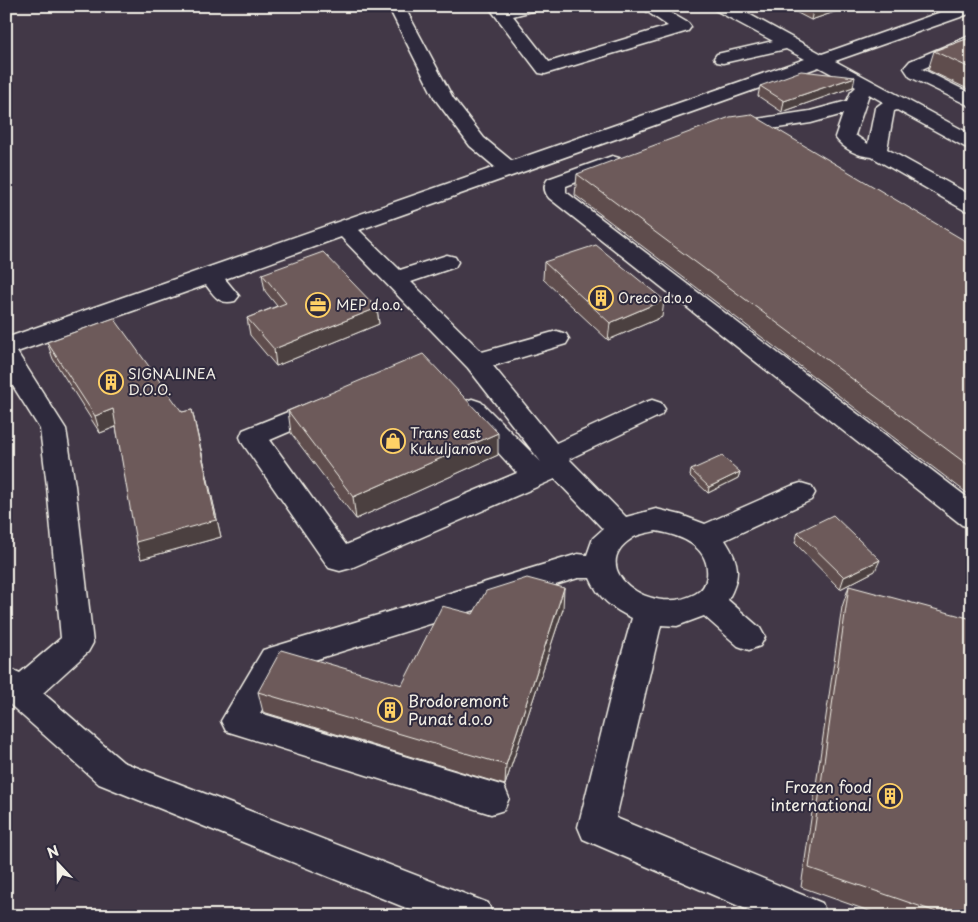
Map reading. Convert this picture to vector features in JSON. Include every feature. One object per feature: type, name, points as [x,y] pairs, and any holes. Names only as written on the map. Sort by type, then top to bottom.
[{"type":"street","points":[[396,6],[444,99],[477,142],[509,168]]},
{"type":"street","points":[[499,10],[530,6]]},
{"type":"street","points":[[499,10],[526,41],[545,70],[682,27],[647,6]]},
{"type":"street","points":[[721,6],[972,143]]},
{"type":"street","points":[[6,347],[210,276],[509,168],[972,7]]},
{"type":"street","points":[[972,40],[914,68],[916,73],[972,102]]},
{"type":"street","points":[[723,58],[789,43]]},
{"type":"street","points":[[863,83],[845,137],[864,150],[877,151],[972,205]]},
{"type":"street","points":[[877,151],[884,108],[897,102]]},
{"type":"street","points":[[711,132],[812,117],[856,105]]},
{"type":"street","points":[[636,154],[555,183],[556,194],[972,517]]},
{"type":"street","points":[[344,227],[394,280],[477,362],[549,466]]},
{"type":"street","points":[[394,280],[447,262]]},
{"type":"street","points":[[210,276],[226,296]]},
{"type":"street","points":[[477,362],[557,339]]},
{"type":"street","points":[[6,355],[53,429],[61,486],[77,643],[13,687],[111,773],[474,916]]},
{"type":"street","points":[[456,390],[549,466],[620,529]]},
{"type":"street","points":[[350,396],[253,438],[340,560],[549,466],[652,409]]},
{"type":"street","points":[[704,537],[801,492]]},
{"type":"street","points":[[656,520],[677,523],[695,530],[704,537],[710,542],[720,557],[724,573],[719,588],[709,602],[692,611],[671,614],[649,612],[631,606],[615,595],[605,582],[600,566],[601,552],[608,539],[620,529],[637,522],[656,520]]},
{"type":"street","points":[[491,798],[238,721],[274,659],[472,600],[578,566],[600,566]]},
{"type":"street","points":[[709,602],[749,638]]},
{"type":"street","points":[[649,612],[631,678],[596,827],[808,916]]},
{"type":"shaded area","points":[[6,6],[972,6],[972,916],[6,916]]},
{"type":"building","points":[[972,37],[972,69],[934,51]]},
{"type":"building","points":[[801,71],[855,77],[784,101],[760,86]]},
{"type":"building","points":[[751,114],[972,245],[972,468],[577,174],[730,117]]},
{"type":"building","points":[[596,245],[664,300],[610,323],[544,262]]},
{"type":"building","name":"MEP d.o.o.","points":[[323,252],[377,308],[274,349],[247,318],[286,303],[262,274]]},
{"type":"building","points":[[114,318],[182,412],[192,410],[216,520],[136,542],[113,409],[95,416],[47,342]]},
{"type":"building","name":"Trans east Kukuljanovo","points":[[423,354],[498,433],[353,497],[288,411]]},
{"type":"building","points":[[722,456],[740,472],[709,487],[691,470]]},
{"type":"building","points":[[833,515],[880,560],[844,577],[798,532]]},
{"type":"building","name":"Brodoremont Punat d.o.o","points":[[527,578],[564,588],[506,765],[258,692],[281,650],[402,685],[442,606],[473,614],[486,591]]},
{"type":"building","name":"Frozen food international","points":[[849,586],[972,619],[972,891],[970,916],[948,916],[809,868]]},
{"type":"place","name":"Oreco d.o.o","points":[[601,298]]},
{"type":"place","name":"MEP d.o.o.","points":[[318,305]]},
{"type":"place","name":"SIGNALINEA D.O.O.","points":[[111,382]]},
{"type":"place","name":"Trans east Kukuljanovo","points":[[393,441]]},
{"type":"place","name":"Brodoremont Punat d.o.o","points":[[390,710]]},
{"type":"place","name":"Frozen food international","points":[[890,796]]}]
